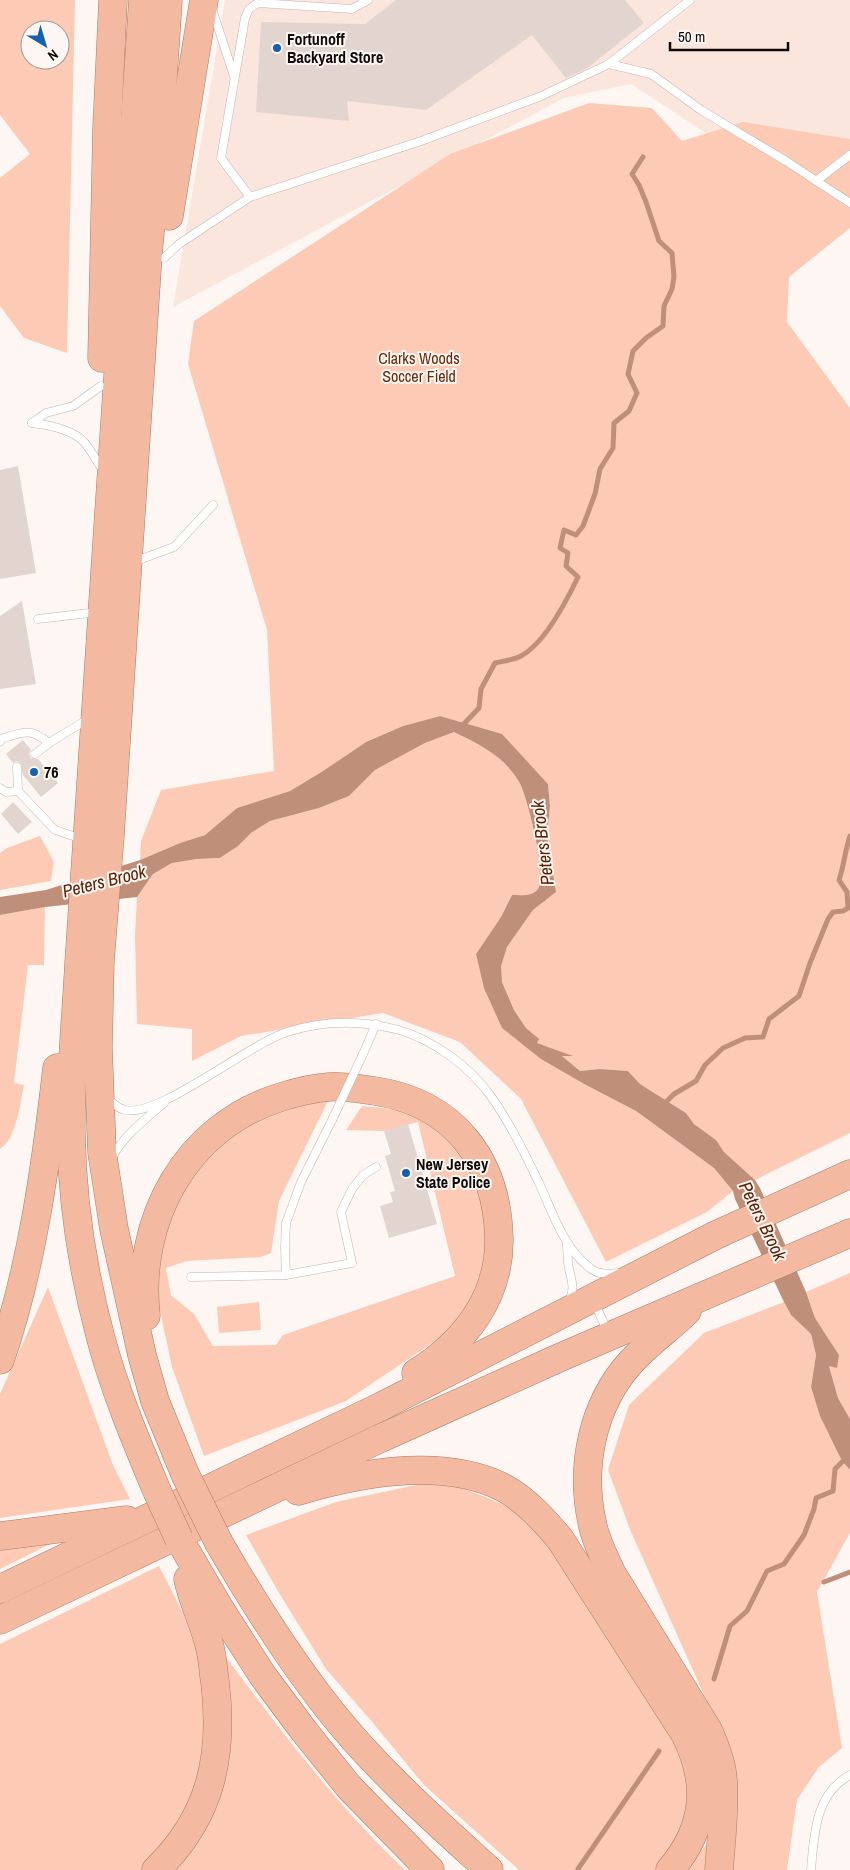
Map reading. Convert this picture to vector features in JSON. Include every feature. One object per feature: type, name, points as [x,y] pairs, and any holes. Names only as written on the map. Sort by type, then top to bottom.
[{"type":"highway","points":[[108,535],[99,489],[107,127],[113,0]]},
{"type":"highway","points":[[99,838],[96,714],[143,0]]},
{"type":"highway","points":[[156,1870],[179,1845],[192,1827],[210,1789],[217,1748],[217,1701],[211,1650],[202,1619],[195,1581],[130,1426],[99,1331],[80,1242],[71,1134],[72,1083],[89,962],[99,838],[129,563],[148,253],[158,152],[168,0]]},
{"type":"highway","points":[[145,314],[161,289],[171,197],[204,0]]},
{"type":"highway","points":[[89,962],[105,1175],[142,1355],[155,1401],[185,1474],[219,1543],[282,1648],[329,1709],[406,1793],[489,1870]]},
{"type":"highway","points":[[0,1360],[12,1324],[33,1234],[57,1063],[89,962]]},
{"type":"highway","points":[[155,1401],[158,1371],[147,1323],[144,1274],[149,1241],[156,1218],[172,1182],[190,1157],[204,1142],[218,1129],[250,1109],[293,1093],[329,1087],[346,1087],[412,1100],[441,1115],[459,1132],[480,1161],[488,1178],[498,1216],[499,1252],[494,1280],[489,1296],[479,1313],[471,1326],[447,1350],[400,1384],[382,1406]]},
{"type":"highway","points":[[0,1589],[382,1406],[716,1235],[850,1174]]},
{"type":"highway","points":[[0,1620],[379,1439],[610,1336],[850,1233]]},
{"type":"highway","points":[[0,1318],[20,1287]]},
{"type":"highway","points":[[702,1297],[631,1362],[611,1390],[598,1417],[587,1468],[592,1523],[611,1572],[708,1730],[718,1753],[723,1780],[718,1870]]},
{"type":"highway","points":[[227,1511],[348,1477],[388,1472],[441,1470],[473,1477],[504,1488],[527,1504],[560,1539],[694,1752],[701,1794],[699,1814],[694,1835],[683,1855],[670,1870]]},
{"type":"highway","points":[[0,1536],[151,1517]]},
{"type":"highway","points":[[195,1581],[220,1609],[263,1676],[349,1787],[430,1870]]},
{"type":"lane","points":[[209,0],[235,78]]},
{"type":"lane","points":[[250,197],[221,158],[245,18],[249,9],[258,3],[352,9],[368,0]]},
{"type":"lane","points":[[164,258],[179,244],[250,197],[421,141],[539,97],[609,64],[690,0]]},
{"type":"lane","points":[[609,64],[651,74],[701,110],[850,203]]},
{"type":"lane","points":[[816,181],[850,155]]},
{"type":"lane","points":[[100,466],[84,442],[72,434],[50,425],[32,423],[46,413],[73,406],[101,386]]},
{"type":"lane","points":[[129,563],[174,547],[213,505]]},
{"type":"lane","points":[[38,619],[102,612]]},
{"type":"lane","points":[[34,754],[96,714]]},
{"type":"lane","points":[[0,742],[1,739],[29,732],[38,733],[49,743]]},
{"type":"lane","points":[[17,767],[18,791],[55,830],[99,838]]},
{"type":"lane","points":[[0,788],[6,792],[18,791]]},
{"type":"lane","points":[[98,1074],[106,1095],[114,1105],[126,1110],[142,1110],[170,1098],[254,1048],[286,1032],[313,1025],[343,1022],[376,1024],[411,1034],[446,1053],[470,1073],[490,1095],[526,1156],[567,1243],[591,1269],[602,1274],[648,1270]]},
{"type":"lane","points":[[286,1275],[286,1223],[301,1182],[376,1024]]},
{"type":"lane","points":[[105,1175],[115,1153],[127,1136],[170,1098]]},
{"type":"lane","points":[[191,1278],[286,1275],[352,1263],[341,1212],[352,1189],[363,1175],[376,1167]]},
{"type":"lane","points":[[558,1316],[571,1297],[573,1289],[567,1243]]},
{"type":"lane","points":[[592,1298],[610,1336]]},
{"type":"lane","points":[[810,1870],[815,1824],[821,1808],[830,1791],[842,1779],[850,1775]]},
{"type":"shaded area","points":[[225,0],[850,0],[850,170],[808,200],[631,84],[564,98],[173,307]]},
{"type":"green space","points":[[0,0],[75,0],[67,353],[24,338],[0,306],[0,178],[30,154],[0,115]]},
{"type":"green space","name":"Clarks Woods Soccer Field","points":[[589,103],[652,108],[682,141],[743,122],[850,139],[850,228],[789,277],[787,322],[850,408],[850,1133],[755,1180],[724,1152],[716,1140],[694,1124],[686,1113],[640,1084],[628,1071],[600,1069],[580,1071],[562,1056],[571,1056],[537,1043],[538,1039],[526,1028],[514,1010],[502,982],[500,966],[507,947],[533,910],[556,892],[547,836],[550,806],[548,784],[501,734],[440,716],[403,726],[366,742],[290,791],[237,808],[205,835],[180,843],[140,860],[141,841],[161,790],[274,771],[267,630],[188,364],[194,321],[450,154]]},
{"type":"green space","points":[[454,732],[483,747],[497,757],[517,779],[522,788],[529,811],[539,856],[540,882],[538,889],[529,894],[512,895],[501,917],[476,954],[502,1028],[586,1085],[636,1111],[714,1168],[733,1191],[707,1212],[606,1262],[521,1099],[460,1042],[383,1013],[241,1036],[192,1061],[192,1029],[137,1024],[135,935],[137,897],[153,874],[172,863],[220,858],[238,846],[251,833],[270,821],[319,808],[349,796],[375,770],[425,743]]},
{"type":"green space","points":[[40,836],[54,862],[51,881],[0,890],[0,853],[7,848]]},
{"type":"green space","points":[[45,907],[44,965],[28,965],[14,1083],[24,1085],[14,1129],[6,1144],[0,1149],[0,915]]},
{"type":"green space","points":[[310,1098],[328,1101],[279,1201],[271,1253],[261,1257],[187,1261],[166,1268],[171,1295],[194,1314],[213,1346],[276,1345],[283,1335],[455,1276],[418,1122],[384,1131],[346,1130],[362,1106],[413,1111],[431,1120],[472,1172],[489,1220],[485,1275],[464,1319],[450,1331],[346,1401],[204,1456],[172,1367],[156,1292],[160,1242],[184,1180],[241,1123]]},
{"type":"green space","points":[[850,1273],[850,1419],[838,1398],[829,1365],[839,1355],[815,1318],[806,1292]]},
{"type":"green space","points":[[48,1287],[113,1465],[130,1499],[0,1518],[0,1394]]},
{"type":"green space","points":[[259,1302],[261,1330],[219,1333],[217,1307]]},
{"type":"green space","points":[[784,1302],[791,1315],[811,1334],[816,1355],[811,1387],[842,1461],[850,1470],[850,1533],[817,1592],[842,1748],[819,1767],[797,1800],[787,1870],[730,1870],[722,1735],[631,1532],[608,1470],[629,1405],[704,1333]]},
{"type":"green space","points":[[421,1484],[460,1487],[500,1503],[545,1531],[651,1700],[686,1763],[689,1824],[657,1870],[519,1870],[424,1785],[326,1669],[246,1535],[336,1502]]},
{"type":"green space","points":[[54,1542],[0,1569],[0,1545]]},
{"type":"green space","points":[[159,1566],[183,1613],[195,1646],[210,1708],[198,1799],[144,1870],[0,1870],[0,1644]]},
{"type":"green space","points":[[228,1660],[334,1795],[380,1846],[405,1870],[170,1870],[190,1848],[225,1662]]},
{"type":"green space","points":[[709,1842],[707,1870],[683,1870]]},
{"type":"water","name":"Peters Brook","points":[[440,716],[502,734],[548,784],[550,806],[547,836],[556,892],[533,910],[507,947],[501,966],[502,982],[514,1010],[526,1028],[539,1039],[537,1043],[573,1056],[562,1056],[580,1071],[600,1069],[628,1071],[640,1084],[686,1113],[694,1124],[716,1140],[724,1152],[755,1180],[806,1292],[815,1318],[839,1355],[837,1368],[829,1366],[838,1398],[850,1419],[850,1470],[842,1461],[820,1416],[811,1387],[816,1355],[811,1334],[791,1315],[735,1199],[733,1191],[714,1168],[636,1111],[541,1059],[502,1028],[484,988],[476,954],[501,917],[512,895],[529,894],[538,889],[540,870],[533,826],[522,788],[509,768],[490,752],[454,732],[425,743],[375,770],[349,796],[319,808],[270,821],[251,833],[238,846],[220,858],[172,863],[153,874],[137,897],[45,907],[0,915],[0,897],[46,890],[140,860],[180,843],[205,835],[237,808],[290,791],[366,742],[403,726]]},
{"type":"building","points":[[396,0],[625,0],[644,23],[586,69],[566,78],[532,35],[426,110],[347,101],[349,121],[256,112],[261,22],[365,24]]},
{"type":"building","points":[[18,466],[36,573],[0,579],[0,470]]},
{"type":"building","points":[[22,601],[36,684],[0,689],[0,616]]},
{"type":"building","points":[[23,740],[31,750],[29,754],[31,758],[38,759],[58,783],[41,797],[23,775],[21,764],[17,761],[13,763],[6,754]]},
{"type":"building","points":[[13,802],[32,822],[18,834],[1,814]]},
{"type":"building","name":"New Jersey State Police","points":[[408,1124],[437,1224],[389,1238],[380,1206],[393,1202],[390,1192],[395,1191],[385,1156],[391,1154],[384,1131]]},
{"type":"waterway","points":[[461,727],[479,708],[481,689],[495,663],[518,657],[530,650],[554,621],[573,587],[578,577],[566,566],[568,553],[560,548],[564,530],[576,535],[583,526],[595,494],[600,469],[613,448],[614,423],[629,411],[637,393],[628,374],[633,351],[646,338],[663,326],[664,306],[672,289],[674,277],[672,253],[659,241],[646,202],[632,174],[643,157]]},
{"type":"waterway","points":[[663,1105],[674,1094],[696,1081],[705,1065],[723,1048],[745,1038],[763,1037],[769,1019],[799,996],[828,919],[833,912],[843,911],[848,908],[847,892],[839,880],[850,836]]},
{"type":"waterway","points":[[714,1679],[730,1626],[747,1611],[767,1571],[784,1564],[804,1535],[816,1498],[833,1491],[835,1469],[850,1454]]},
{"type":"waterway","points":[[824,1582],[850,1572]]},
{"type":"waterway","points":[[578,1869],[659,1751]]},
{"type":"place","name":"Fortunoff Backyard Store","points":[[277,48]]},
{"type":"place","name":"76","points":[[34,772]]},
{"type":"place","name":"New Jersey State Police","points":[[406,1173]]}]
